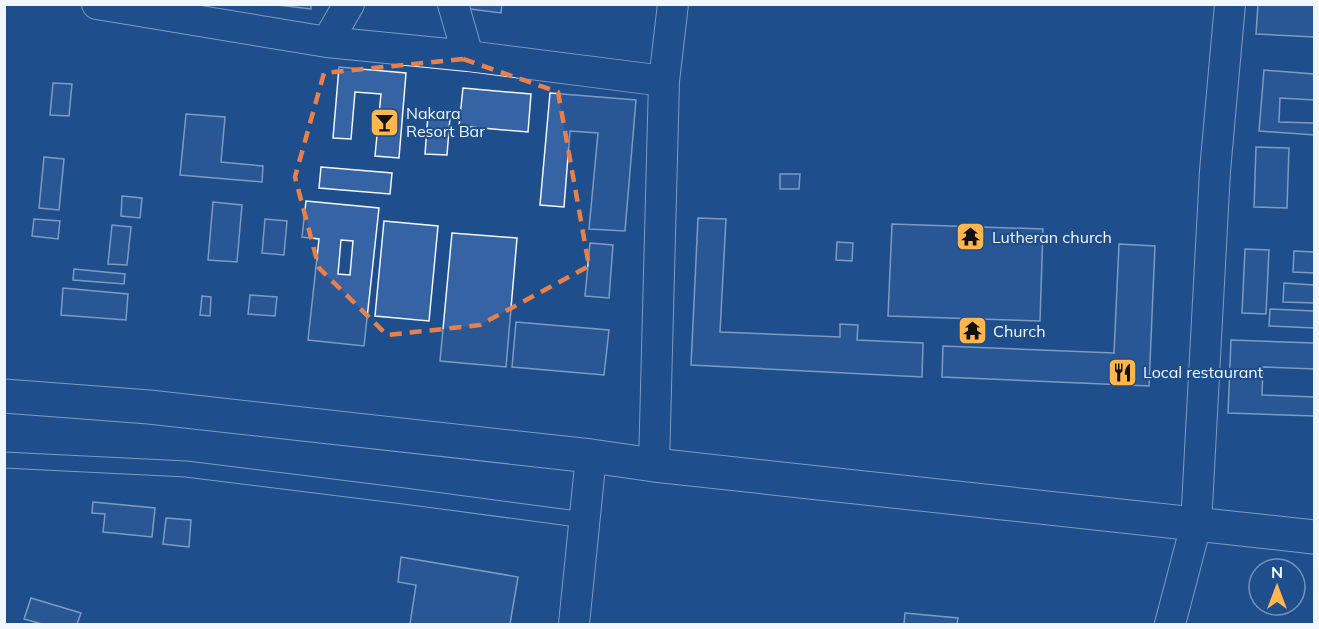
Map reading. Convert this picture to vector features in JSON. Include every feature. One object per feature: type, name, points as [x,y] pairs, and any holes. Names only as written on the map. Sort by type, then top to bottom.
[{"type":"highway","points":[[4,396],[148,407],[1314,537]]},
{"type":"street","points":[[97,4],[327,42],[468,56],[664,81]]},
{"type":"street","points":[[327,42],[350,4]]},
{"type":"street","points":[[453,4],[468,56]]},
{"type":"street","points":[[654,465],[664,81],[673,4]]},
{"type":"street","points":[[1170,624],[1196,525],[1215,171],[1230,4]]},
{"type":"street","points":[[574,624],[591,456]]},
{"type":"lane","points":[[4,460],[186,469],[404,495],[585,520]]},
{"type":"highlighted area","points":[[463,59],[558,92],[589,266],[480,325],[387,335],[319,268],[295,177],[324,73]]},
{"type":"building","points":[[269,4],[311,4],[311,9]]},
{"type":"building","points":[[464,4],[502,4],[501,13],[463,8]]},
{"type":"building","points":[[1258,4],[1314,4],[1314,37],[1256,34]]},
{"type":"building","points":[[339,67],[406,73],[399,158],[375,156],[381,94],[355,92],[351,139],[333,138]]},
{"type":"building","points":[[1264,70],[1314,74],[1314,100],[1280,98],[1279,122],[1314,123],[1314,135],[1259,131]]},
{"type":"building","points":[[53,83],[72,84],[69,116],[50,115]]},
{"type":"building","points":[[463,88],[531,94],[528,132],[459,126]]},
{"type":"building","points":[[550,93],[636,100],[625,231],[589,229],[598,133],[570,131],[564,207],[540,205]]},
{"type":"building","points":[[186,114],[225,117],[221,162],[263,166],[262,182],[180,175]]},
{"type":"building","points":[[428,115],[450,117],[447,155],[425,154]]},
{"type":"building","points":[[1256,147],[1289,148],[1287,208],[1254,207]]},
{"type":"building","points":[[44,157],[64,159],[59,210],[39,208]]},
{"type":"building","points":[[321,167],[392,173],[390,194],[319,188]]},
{"type":"building","points":[[780,174],[800,174],[799,189],[780,189]]},
{"type":"building","points":[[122,196],[142,198],[140,218],[121,216]]},
{"type":"building","points":[[306,201],[379,208],[364,346],[308,340],[319,239],[302,237]],"holes":[[[341,240],[353,241],[350,275],[338,274]]]},
{"type":"building","points":[[213,202],[242,205],[237,262],[208,260]]},
{"type":"building","points":[[698,218],[726,219],[720,332],[840,337],[840,324],[858,325],[857,340],[923,343],[922,377],[691,365]]},
{"type":"building","points":[[34,219],[60,221],[58,239],[32,236]]},
{"type":"building","points":[[265,219],[287,221],[284,255],[262,253]]},
{"type":"building","points":[[384,221],[438,226],[429,321],[375,316]]},
{"type":"building","points":[[892,224],[1043,229],[1040,321],[888,316]]},
{"type":"building","points":[[112,225],[131,227],[127,265],[108,264]]},
{"type":"building","points":[[452,233],[517,238],[506,367],[440,361]]},
{"type":"building","points":[[837,242],[853,243],[852,261],[836,260]]},
{"type":"building","points":[[590,243],[613,245],[609,298],[585,296]]},
{"type":"building","points":[[1119,244],[1155,246],[1149,386],[942,377],[943,346],[1114,353]]},
{"type":"building","points":[[1245,249],[1269,250],[1266,314],[1242,313]]},
{"type":"building","points":[[1294,251],[1314,252],[1314,273],[1293,272]]},
{"type":"building","points":[[74,269],[125,274],[124,284],[73,280]]},
{"type":"building","points":[[1284,283],[1314,285],[1314,303],[1283,302]]},
{"type":"building","points":[[63,288],[128,294],[126,320],[61,315]]},
{"type":"building","points":[[250,295],[277,297],[275,316],[248,314]]},
{"type":"building","points":[[202,296],[211,297],[210,316],[200,315]]},
{"type":"building","points":[[1270,309],[1314,311],[1314,328],[1269,326]]},
{"type":"building","points":[[516,322],[609,330],[604,375],[512,367]]},
{"type":"building","points":[[1231,340],[1314,343],[1314,369],[1263,367],[1262,395],[1314,397],[1314,416],[1228,413]]},
{"type":"building","points":[[93,502],[155,508],[152,537],[103,532],[105,514],[92,513]]},
{"type":"building","points":[[166,518],[191,520],[189,547],[163,544]]},
{"type":"building","points":[[401,557],[518,577],[510,624],[410,624],[416,585],[398,582]]},
{"type":"building","points":[[31,598],[81,613],[77,624],[42,624],[24,619]]},
{"type":"building","points":[[905,613],[958,618],[957,624],[904,624]]},
{"type":"place","name":"Nakara Resort Bar","points":[[385,122]]},
{"type":"place","name":"Lutheran church","points":[[971,237]]},
{"type":"place","name":"Church","points":[[972,331]]},
{"type":"place","name":"Local restaurant","points":[[1122,372]]}]
